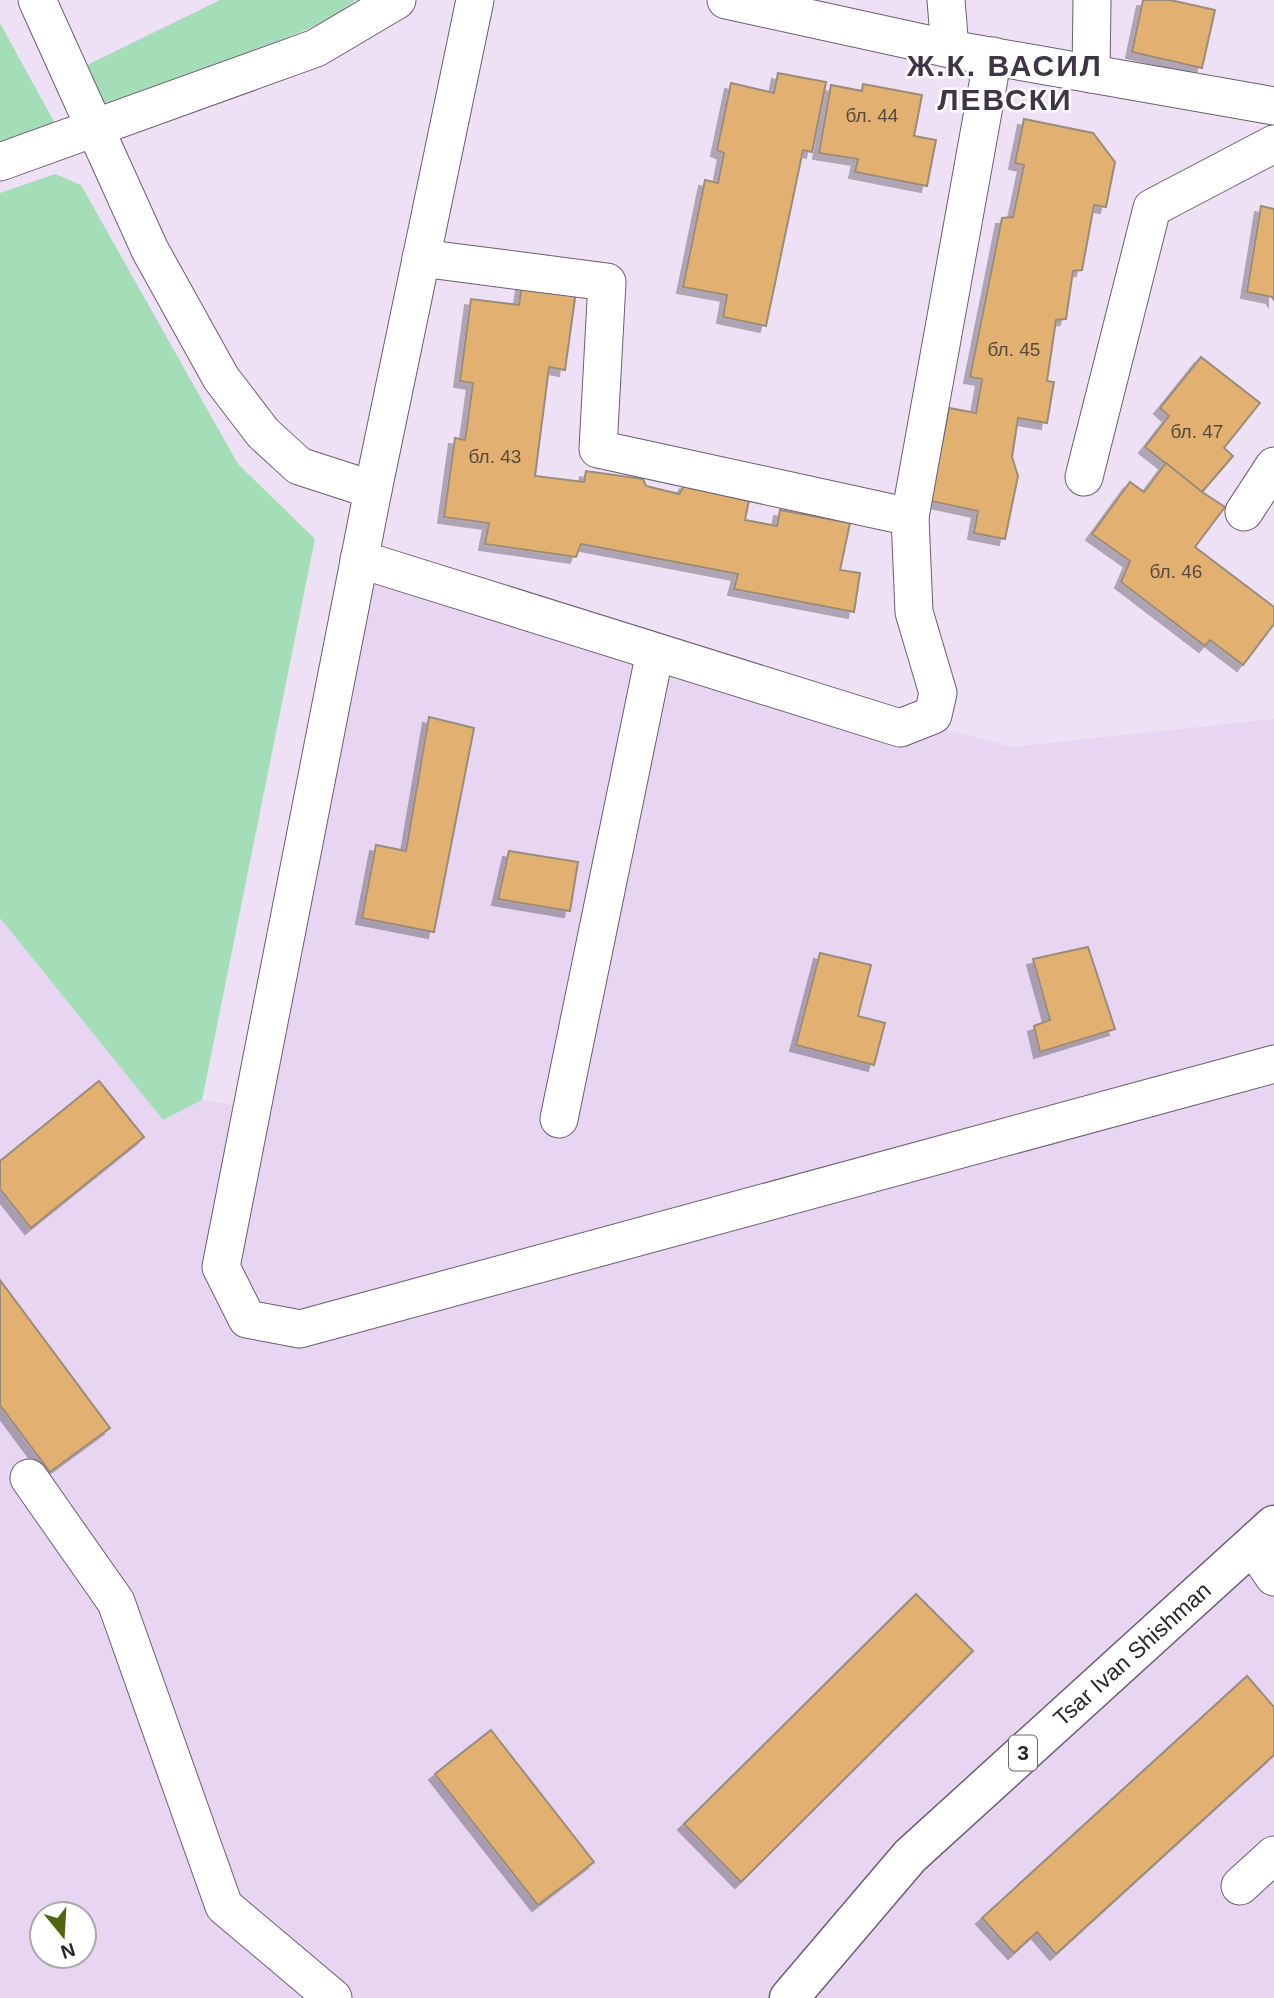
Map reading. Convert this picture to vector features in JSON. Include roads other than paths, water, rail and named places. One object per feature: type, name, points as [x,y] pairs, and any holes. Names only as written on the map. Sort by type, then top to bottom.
[{"type":"main road","name":"Tsar Ivan Shishman","points":[[789,1998],[909,1856],[1263,1535]]},
{"type":"street","points":[[37,0],[150,250],[221,378],[263,433],[299,466],[373,490]]},
{"type":"street","points":[[0,162],[316,48],[397,0]]},
{"type":"street","points":[[475,0],[359,559],[221,1267],[247,1319],[300,1329],[1274,1064]]},
{"type":"street","points":[[726,0],[950,49],[1274,106]]},
{"type":"street","points":[[946,0],[950,49]]},
{"type":"street","points":[[1091,74],[1092,0]]},
{"type":"street","points":[[359,559],[900,728],[933,715],[938,693],[914,612],[910,516],[993,57]]},
{"type":"street","points":[[1084,477],[1152,208],[1274,144]]},
{"type":"street","points":[[421,258],[607,282],[598,449],[910,516]]},
{"type":"street","points":[[1244,512],[1274,466]]},
{"type":"street","points":[[559,1119],[655,652]]},
{"type":"street","points":[[29,1478],[116,1602],[225,1906],[333,1998]]},
{"type":"street","points":[[1263,1535],[1274,1577]]},
{"type":"street","points":[[1240,1886],[1274,1855]]},
{"type":"district","name":"Ж.К. ВАСИЛ ЛЕВСКИ","points":[[1005,83]]}]
